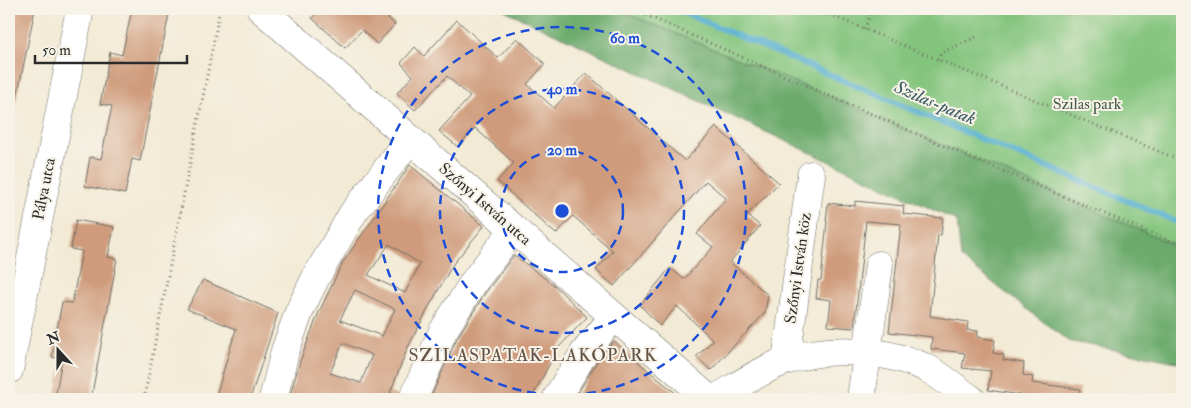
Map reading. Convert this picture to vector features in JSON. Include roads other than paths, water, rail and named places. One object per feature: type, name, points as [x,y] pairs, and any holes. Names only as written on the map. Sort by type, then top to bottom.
[{"type":"street","name":"Pálya utca","points":[[9,370],[80,9]]},
{"type":"street","name":"Szőnyi István utca","points":[[261,9],[709,399]]},
{"type":"street","points":[[273,399],[285,351],[298,312],[315,279],[353,213],[410,139]]},
{"type":"street","name":"Szőnyi István köz","points":[[786,361],[811,175]]},
{"type":"street","points":[[413,399],[444,330],[473,284],[514,229]]},
{"type":"street","points":[[862,399],[879,265]]},
{"type":"street","points":[[556,399],[584,353],[614,316]]},
{"type":"street","points":[[715,399],[786,361],[818,354],[868,352],[902,360],[930,370],[971,399]]},
{"type":"waterway","name":"Szilas-patak","points":[[675,9],[1182,224]]},
{"type":"district","name":"SZILASPATAK-LAKÓPARK","points":[[533,355]]},
{"type":"park label","name":"Szilas park","points":[[1087,104]]}]
